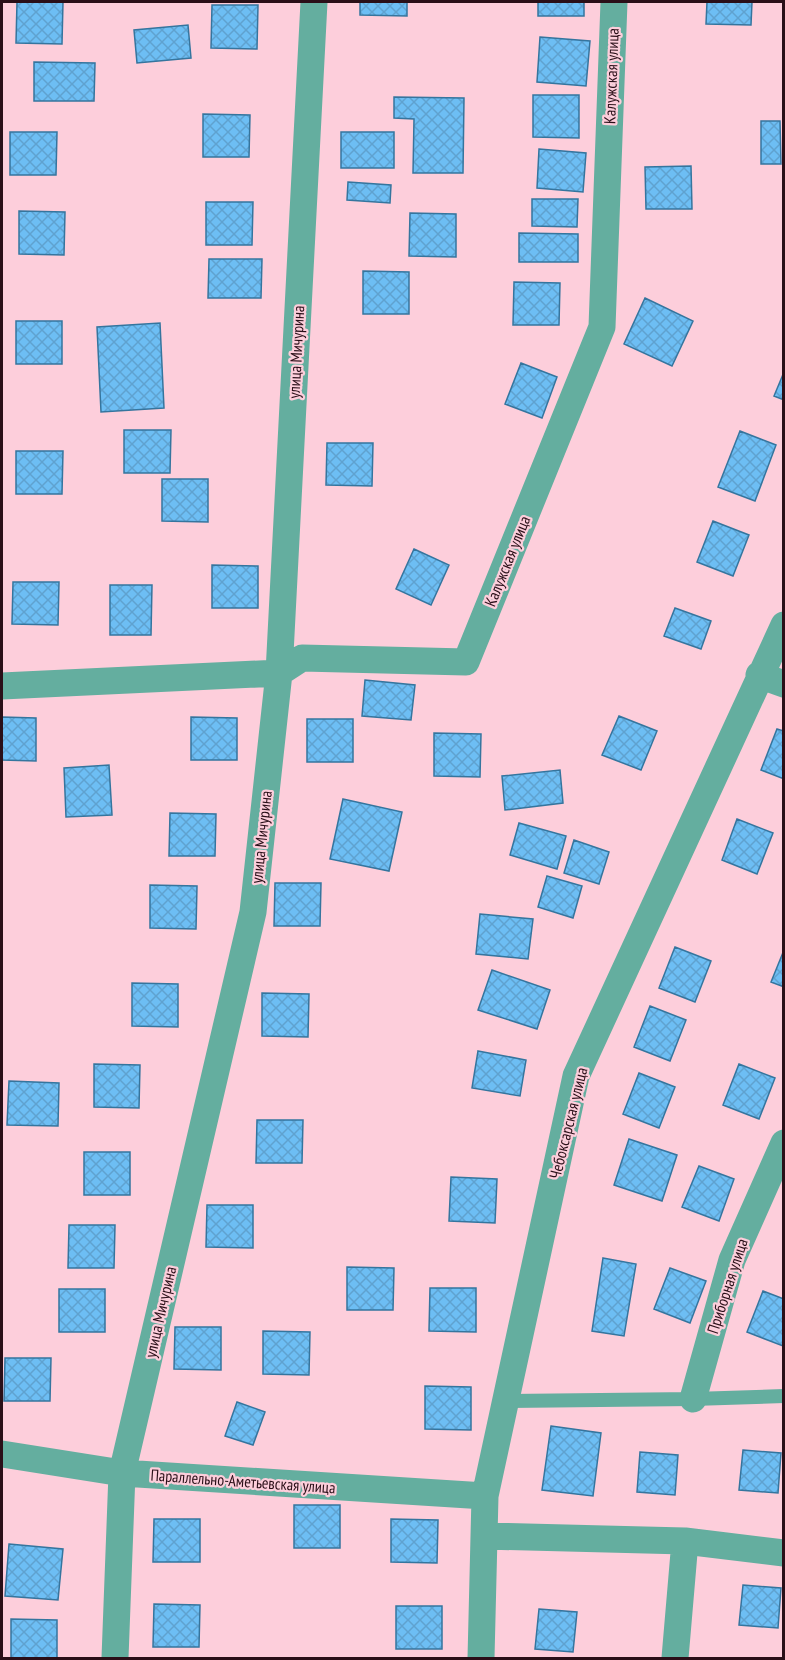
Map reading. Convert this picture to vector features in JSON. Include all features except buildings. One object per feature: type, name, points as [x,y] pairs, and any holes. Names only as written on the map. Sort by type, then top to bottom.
[{"type":"street","name":"улица Мичурина","points":[[115,1659],[122,1473],[253,912],[279,674],[314,2]]},
{"type":"street","name":"Калужская улица","points":[[279,674],[302,658],[466,662],[602,327],[614,2]]},
{"type":"street","name":"Чебоксарская улица","points":[[481,1659],[485,1496],[576,1076],[771,680],[783,625]]},
{"type":"street","points":[[2,686],[279,674]]},
{"type":"street","name":"Приборная улица","points":[[693,1400],[732,1260],[783,1143]]},
{"type":"street","name":"Параллельно-Аметьевская улица","points":[[2,1454],[122,1473],[485,1496]]},
{"type":"street","points":[[485,1536],[685,1541],[783,1553]]},
{"type":"street","points":[[675,1659],[685,1541]]},
{"type":"lane","points":[[505,1401],[693,1400],[783,1396]]}]
